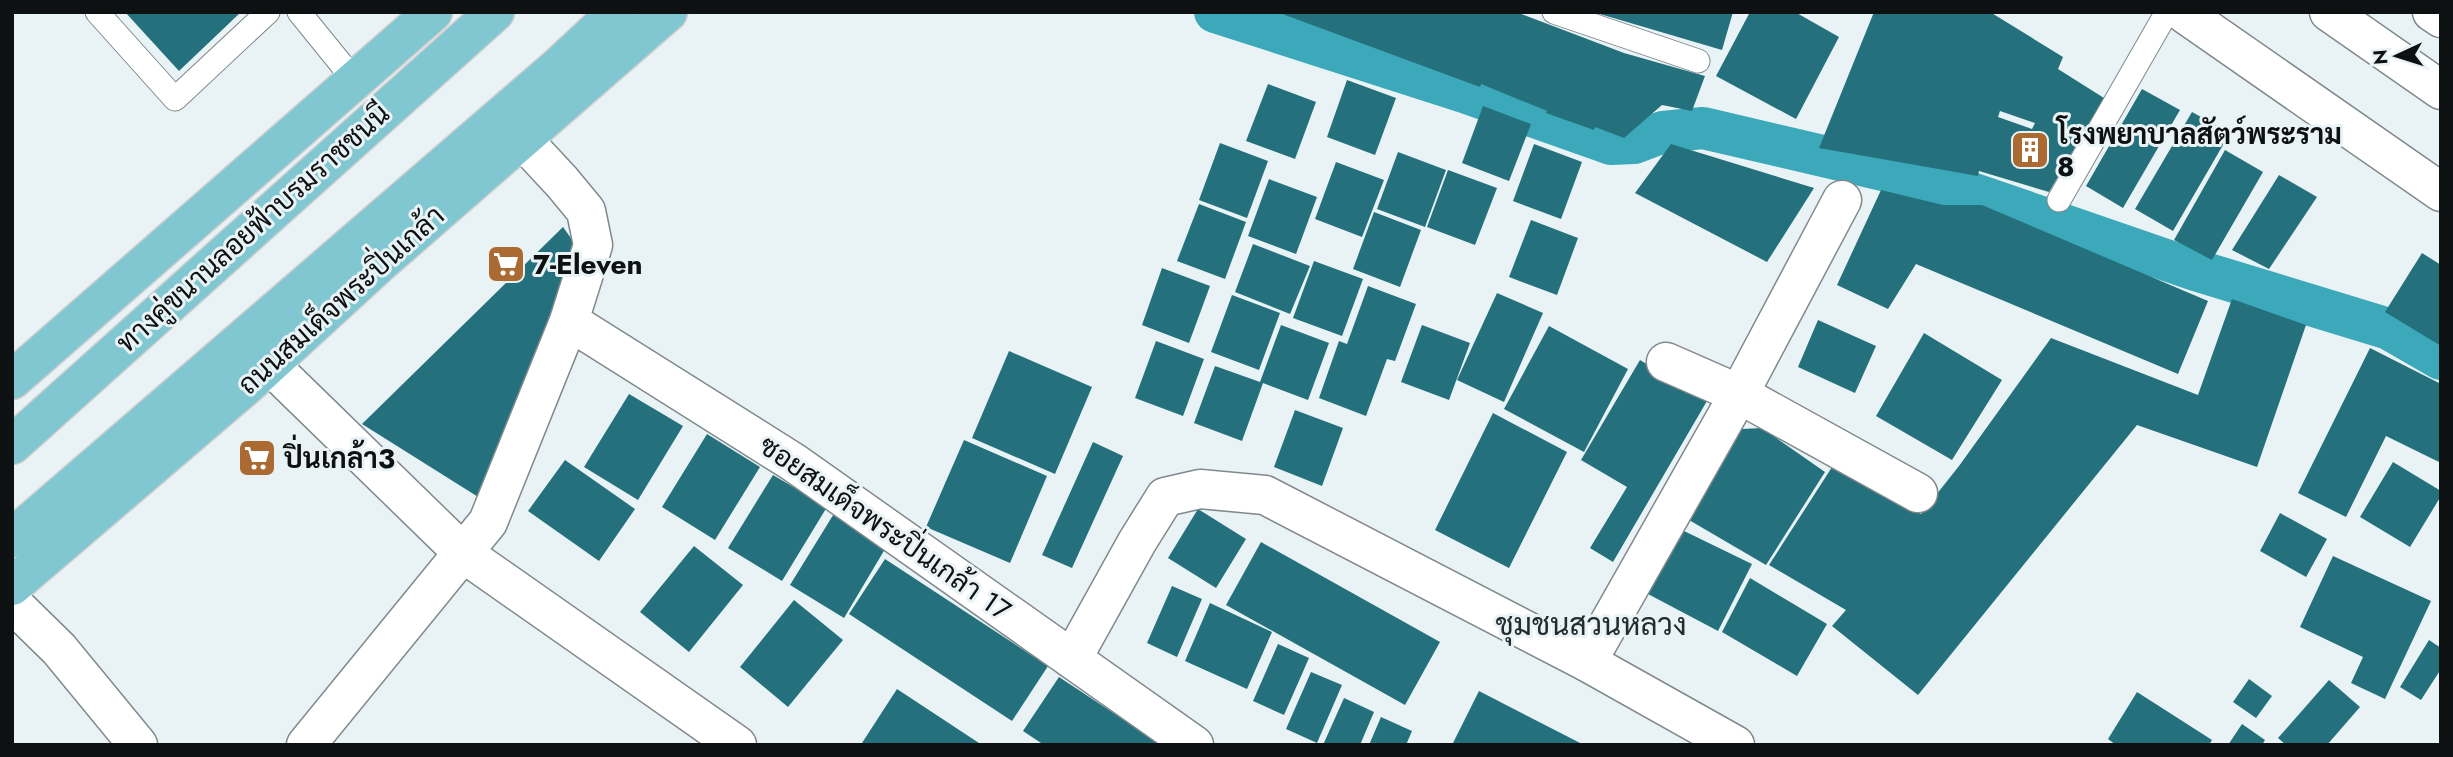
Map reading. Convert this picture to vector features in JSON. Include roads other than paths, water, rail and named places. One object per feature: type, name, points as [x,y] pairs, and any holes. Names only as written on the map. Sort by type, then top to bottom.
[{"type":"main road","points":[[14,376],[433,12]]},
{"type":"main road","points":[[12,538],[558,67],[617,12]]},
{"type":"main road","name":"ถนนสมเด็จพระปิ่นเกล้า","points":[[12,586],[269,364],[381,262],[668,12]]},
{"type":"main road","name":"ทางคู่ขนานลอยฟ้าบรมราชชนนี","points":[[12,445],[491,15]]},
{"type":"street","points":[[558,67],[641,12]]},
{"type":"street","points":[[2182,12],[2441,192]]},
{"type":"street","points":[[2329,12],[2441,90]]},
{"type":"street","points":[[2432,12],[2441,18]]},
{"type":"street","points":[[306,745],[488,523],[569,321],[593,245],[586,211],[522,139]]},
{"type":"street","points":[[1587,662],[1739,394],[1842,200]]},
{"type":"street","name":"ซอยสมเด็จพระปิ่นเกล้า 17","points":[[569,321],[793,462],[1194,745]]},
{"type":"street","points":[[1666,362],[1739,394],[1918,493]]},
{"type":"street","points":[[269,364],[463,553],[737,745]]},
{"type":"street","points":[[1072,659],[1165,497],[1200,489],[1265,495],[1587,662],[1735,745]]},
{"type":"street","points":[[12,603],[59,649],[138,745]]},
{"type":"lane","points":[[97,12],[175,99],[268,12]]},
{"type":"lane","points":[[299,12],[355,81]]},
{"type":"lane","points":[[1554,12],[1698,61]]},
{"type":"lane","points":[[2059,200],[2168,12]]},
{"type":"waterway","points":[[1215,12],[1464,92],[1611,144],[1634,143],[1663,132],[1703,128],[1951,186],[2195,270],[2389,329],[2441,359]]},
{"type":"place","name":"โรงพยาบาลสัตว์พระราม 8","points":[[2030,150]]},
{"type":"place","name":"7-Eleven","points":[[506,264]]},
{"type":"place","name":"ปิ่นเกล้า3","points":[[257,458]]},
{"type":"district","name":"ชุมชนสวนหลวง","points":[[1591,624]]}]
